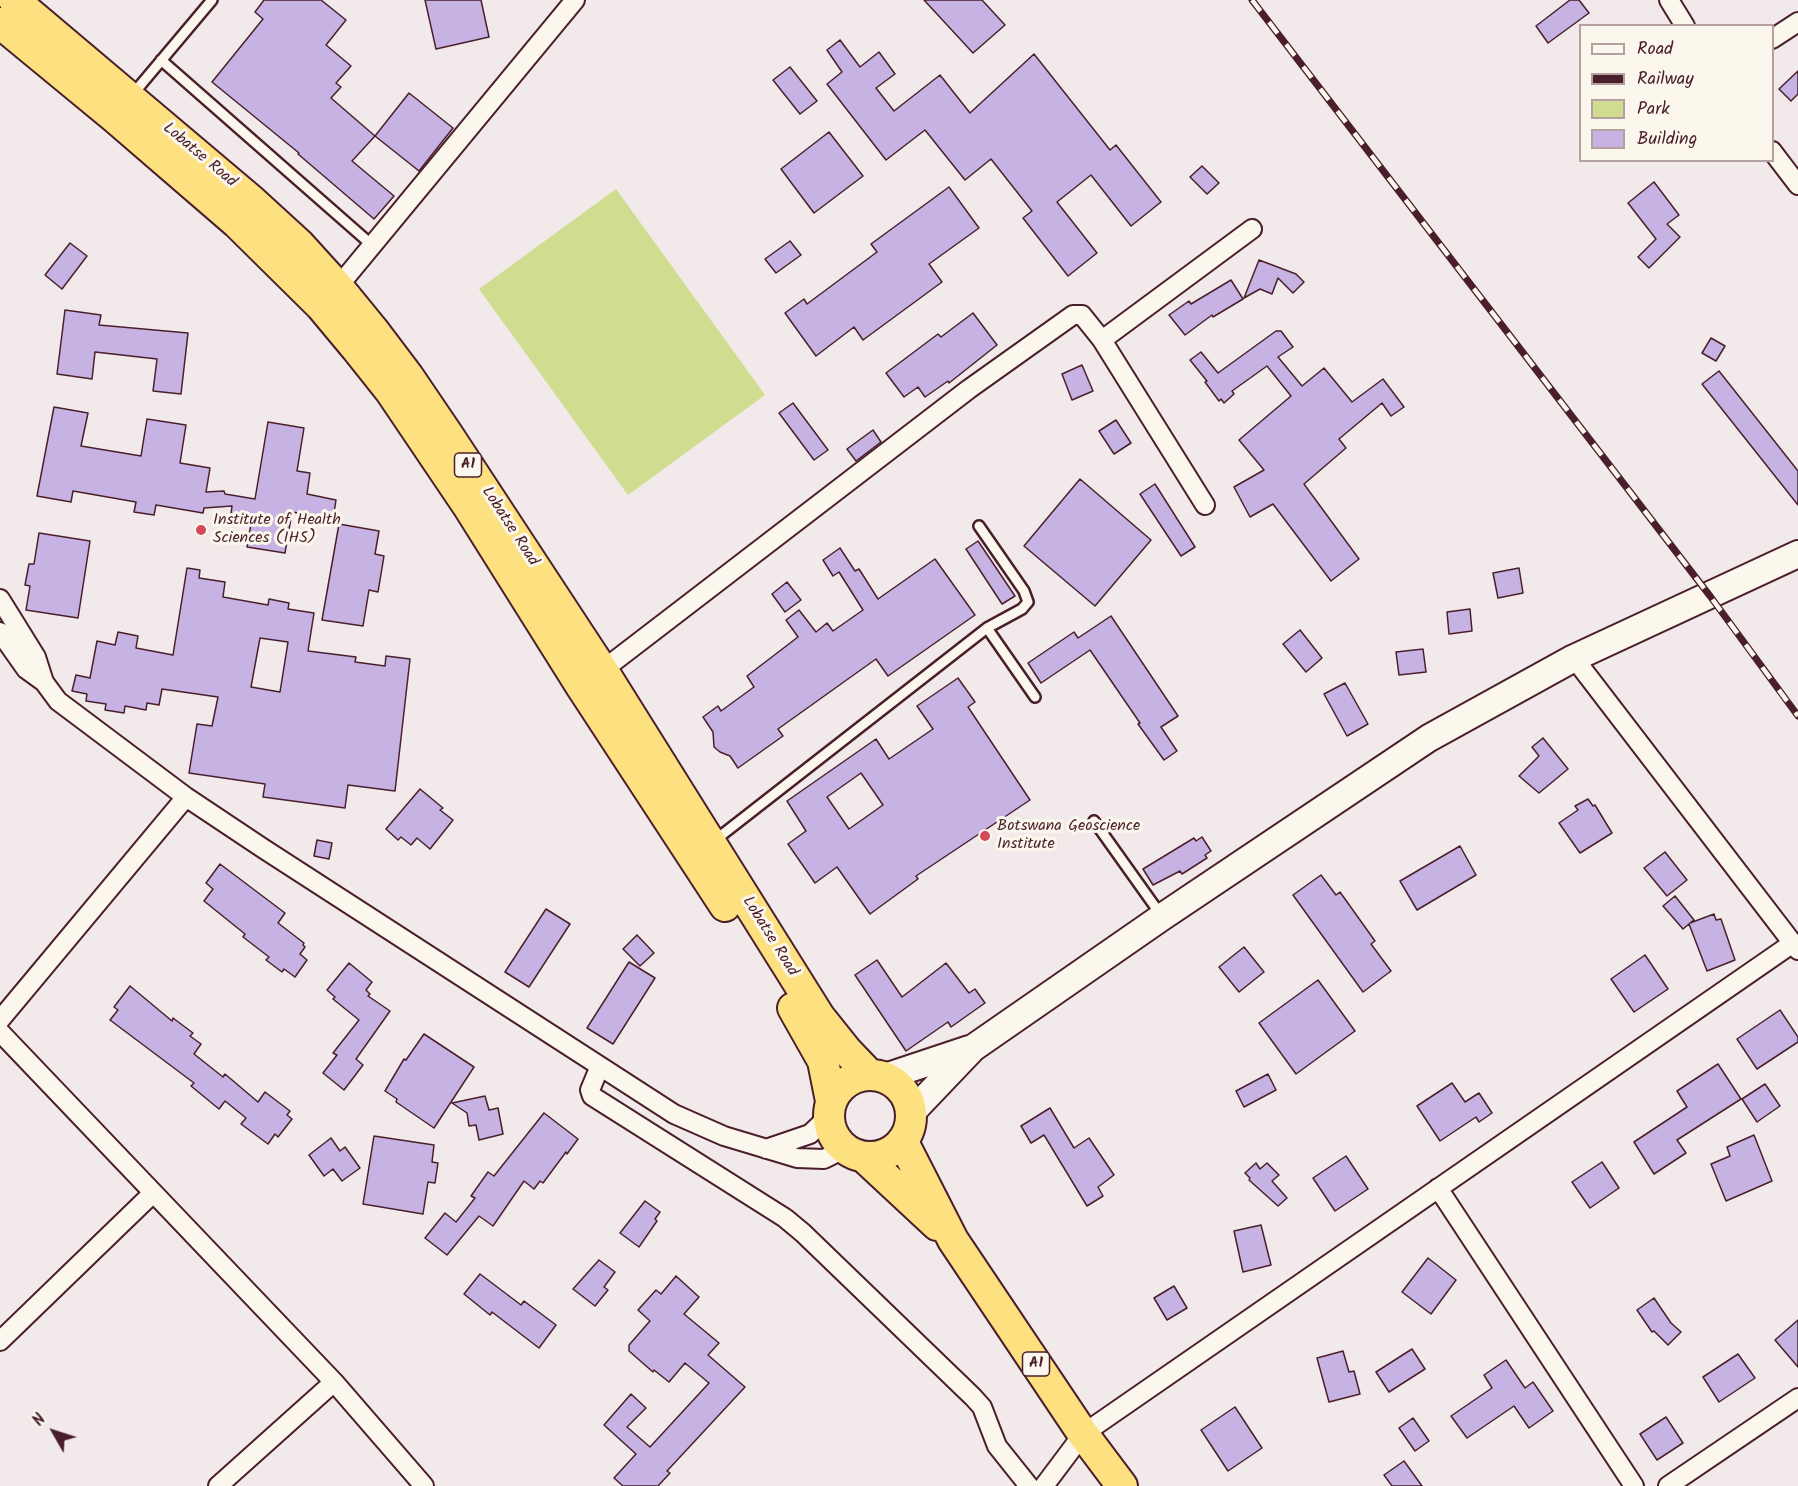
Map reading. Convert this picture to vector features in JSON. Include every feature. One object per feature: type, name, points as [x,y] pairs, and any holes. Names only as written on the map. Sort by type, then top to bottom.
[{"type":"highway","name":"Lobatse Road","points":[[14,0],[237,223],[330,296],[468,506],[592,679],[702,850],[804,1024],[823,1061],[832,1134],[953,1240]]},
{"type":"highway","name":"Lobatse Road","points":[[0,23],[122,107]]},
{"type":"highway","name":"Lobatse Road","points":[[702,850],[819,1016],[847,1051],[877,1076],[898,1085],[908,1097],[912,1112]]},
{"type":"highway","points":[[830,1109],[840,1087],[853,1078],[877,1076]]},
{"type":"highway","points":[[854,1153],[879,1157],[892,1152],[903,1142],[910,1128],[912,1112]]},
{"type":"highway","name":"Lobatse Road","points":[[903,1142],[953,1240],[1083,1434],[1122,1486]]},
{"type":"main road","points":[[912,1112],[973,1048],[1162,917],[1429,738],[1574,658],[1798,554]]},
{"type":"main road","points":[[877,1076],[973,1048]]},
{"type":"street","points":[[330,296],[575,0]]},
{"type":"street","points":[[1668,0],[1684,24]]},
{"type":"street","points":[[1774,38],[1798,22]]},
{"type":"street","points":[[1774,152],[1798,186]]},
{"type":"street","points":[[1102,340],[1252,229]]},
{"type":"street","points":[[592,679],[960,396],[1067,317],[1077,314],[1082,315],[1102,340],[1205,505]]},
{"type":"street","points":[[0,599],[36,657],[44,682]]},
{"type":"street","points":[[0,632],[26,669],[44,682],[58,701],[186,797],[674,1114],[698,1126],[796,1158],[824,1159],[854,1153]]},
{"type":"street","points":[[1044,1486],[1083,1434],[1438,1188],[1795,947],[1574,658]]},
{"type":"street","points":[[0,1020],[186,797]]},
{"type":"street","points":[[0,1032],[152,1194],[334,1382],[423,1486]]},
{"type":"street","points":[[600,1066],[590,1090],[592,1096],[785,1218],[811,1240],[982,1407],[997,1446],[1029,1486]]},
{"type":"street","points":[[766,1149],[810,1134],[830,1109]]},
{"type":"street","points":[[1438,1188],[1634,1486]]},
{"type":"street","points":[[0,1341],[152,1194]]},
{"type":"street","points":[[218,1486],[334,1382]]},
{"type":"street","points":[[1668,1486],[1798,1398]]},
{"type":"lane","points":[[122,107],[212,0]]},
{"type":"lane","points":[[161,60],[373,246]]},
{"type":"lane","points":[[702,850],[987,628],[1022,609],[1028,602],[979,526]]},
{"type":"lane","points":[[987,628],[1035,697]]},
{"type":"lane","points":[[1094,821],[1162,917]]},
{"type":"green space","points":[[616,189],[765,395],[628,495],[479,289]]},
{"type":"building","points":[[264,0],[321,0],[346,20],[326,45],[351,66],[336,83],[341,87],[331,98],[375,136],[352,161],[394,196],[374,219],[299,153],[212,82],[263,19],[255,12]]},
{"type":"building","points":[[425,0],[481,0],[489,37],[436,49]]},
{"type":"building","points":[[924,0],[982,0],[1005,25],[973,53]]},
{"type":"building","points":[[1570,0],[1579,0],[1589,13],[1548,43],[1536,26]]},
{"type":"building","points":[[840,40],[860,67],[879,52],[895,74],[876,88],[894,111],[940,75],[970,113],[1034,54],[1110,150],[1116,145],[1161,202],[1131,226],[1091,175],[1057,202],[1097,253],[1068,276],[1023,218],[1032,211],[991,159],[965,180],[925,130],[886,160],[827,84],[842,72],[827,50]]},
{"type":"building","points":[[790,67],[817,101],[800,114],[773,80]]},
{"type":"building","points":[[1798,71],[1798,94],[1791,101],[1779,89]]},
{"type":"building","points":[[409,93],[453,128],[419,171],[375,136]]},
{"type":"building","points":[[829,132],[863,176],[814,213],[781,169]]},
{"type":"building","points":[[1202,166],[1219,183],[1207,194],[1190,177]]},
{"type":"building","points":[[1654,182],[1679,215],[1667,224],[1680,237],[1649,268],[1638,257],[1656,239],[1628,203]]},
{"type":"building","points":[[949,187],[979,228],[929,264],[942,282],[863,340],[854,327],[816,356],[785,313],[804,299],[807,304],[877,252],[871,244]]},
{"type":"building","points":[[790,241],[801,255],[776,273],[765,259]]},
{"type":"building","points":[[70,243],[87,256],[62,289],[45,275]]},
{"type":"building","points":[[1259,260],[1296,274],[1304,282],[1293,293],[1278,278],[1272,294],[1260,289],[1244,298]]},
{"type":"building","points":[[1231,280],[1243,299],[1213,317],[1212,315],[1185,335],[1169,315],[1189,301],[1191,304]]},
{"type":"building","points":[[65,310],[101,315],[99,325],[188,333],[181,394],[153,391],[157,359],[95,352],[92,379],[57,374]]},
{"type":"building","points":[[973,313],[997,345],[949,383],[948,381],[925,397],[918,387],[904,397],[886,373],[938,334],[941,337]]},
{"type":"building","points":[[1276,331],[1281,331],[1293,347],[1278,357],[1302,386],[1324,368],[1352,402],[1383,379],[1404,407],[1391,416],[1382,403],[1339,439],[1346,448],[1304,484],[1359,559],[1331,581],[1273,504],[1250,517],[1234,487],[1264,470],[1239,440],[1291,396],[1267,366],[1232,391],[1234,394],[1224,403],[1221,399],[1219,401],[1190,360],[1201,352],[1218,373]]},
{"type":"building","points":[[1711,338],[1725,346],[1716,361],[1702,353]]},
{"type":"building","points":[[1082,365],[1093,391],[1072,400],[1062,374]]},
{"type":"building","points":[[1719,371],[1798,471],[1798,505],[1702,384]]},
{"type":"building","points":[[793,403],[828,450],[814,460],[779,413]]},
{"type":"building","points":[[54,407],[88,413],[81,446],[141,456],[147,419],[186,425],[180,463],[210,468],[206,492],[224,491],[225,494],[255,499],[268,422],[304,428],[297,471],[310,473],[307,494],[336,500],[333,519],[292,512],[285,553],[247,547],[251,524],[230,521],[232,506],[204,508],[203,513],[156,505],[154,515],[134,512],[136,502],[73,491],[71,502],[37,496]]},
{"type":"building","points":[[1116,420],[1131,443],[1114,454],[1099,431]]},
{"type":"building","points":[[873,430],[881,442],[856,461],[847,449]]},
{"type":"building","points":[[1080,479],[1151,540],[1095,606],[1024,546]]},
{"type":"building","points":[[1155,484],[1195,547],[1181,556],[1140,494]]},
{"type":"building","points":[[339,524],[379,531],[375,554],[384,556],[378,592],[369,590],[363,626],[322,620]]},
{"type":"building","points":[[39,533],[90,541],[78,618],[26,610],[30,586],[25,585],[29,564],[34,564]]},
{"type":"building","points":[[978,541],[1015,596],[1002,604],[966,549]]},
{"type":"building","points":[[840,548],[855,571],[859,569],[878,599],[935,559],[975,615],[888,676],[876,659],[778,729],[783,736],[738,768],[730,756],[714,747],[713,732],[703,717],[718,706],[721,711],[754,687],[747,676],[798,637],[786,620],[799,610],[816,632],[827,623],[833,631],[863,610],[839,572],[833,576],[823,560]]},
{"type":"building","points":[[187,568],[200,570],[199,578],[225,582],[223,597],[268,605],[269,599],[289,603],[288,609],[314,613],[308,651],[356,657],[355,662],[385,666],[386,656],[410,659],[395,791],[348,785],[345,808],[263,797],[265,784],[189,773],[197,724],[212,726],[218,697],[162,689],[159,705],[147,703],[146,710],[125,706],[124,713],[105,710],[106,704],[86,701],[87,694],[72,691],[76,675],[90,678],[97,641],[115,645],[118,632],[138,636],[136,648],[173,655]],"holes":[[[260,638],[288,642],[280,692],[251,687]]]},
{"type":"building","points":[[1519,568],[1523,593],[1498,598],[1493,573]]},
{"type":"building","points":[[787,582],[801,600],[785,612],[772,594]]},
{"type":"building","points":[[1470,609],[1472,631],[1449,634],[1447,612]]},
{"type":"building","points":[[1111,616],[1178,716],[1161,727],[1177,751],[1164,760],[1090,650],[1041,683],[1028,663],[1074,632],[1078,638]]},
{"type":"building","points":[[1300,630],[1322,658],[1306,672],[1283,644]]},
{"type":"building","points":[[1423,649],[1426,672],[1399,675],[1396,652]]},
{"type":"building","points":[[958,678],[975,702],[968,707],[1030,800],[916,876],[918,879],[870,914],[837,867],[815,883],[788,844],[806,831],[787,801],[876,739],[889,759],[933,729],[917,706]],"holes":[[[861,773],[883,805],[849,829],[827,797]]]},
{"type":"building","points":[[1345,683],[1368,724],[1347,736],[1324,694]]},
{"type":"building","points":[[1543,738],[1568,769],[1539,793],[1519,776],[1539,756],[1532,747]]},
{"type":"building","points":[[420,789],[443,808],[440,810],[453,820],[430,849],[417,838],[411,845],[401,837],[398,840],[386,829]]},
{"type":"building","points":[[1588,799],[1593,806],[1595,805],[1612,833],[1580,853],[1559,823],[1578,810],[1575,806]]},
{"type":"building","points":[[1202,837],[1211,851],[1205,855],[1207,858],[1182,874],[1180,871],[1153,885],[1143,869],[1194,838],[1196,841]]},
{"type":"building","points":[[317,840],[332,843],[329,859],[314,856]]},
{"type":"building","points":[[1460,846],[1476,875],[1417,910],[1400,881]]},
{"type":"building","points":[[1665,852],[1687,880],[1667,896],[1644,868]]},
{"type":"building","points":[[220,864],[285,913],[278,923],[304,943],[305,947],[300,954],[307,960],[295,977],[284,969],[282,972],[266,960],[269,957],[243,937],[245,934],[204,901],[213,889],[206,883]]},
{"type":"building","points":[[1321,875],[1336,895],[1340,892],[1375,941],[1371,944],[1391,971],[1363,992],[1293,895]]},
{"type":"building","points":[[1675,896],[1694,920],[1690,923],[1714,914],[1716,920],[1721,919],[1735,960],[1707,971],[1689,924],[1683,929],[1663,906]]},
{"type":"building","points":[[546,909],[570,924],[529,987],[505,972]]},
{"type":"building","points":[[637,935],[654,953],[640,966],[623,949]]},
{"type":"building","points":[[1244,947],[1264,972],[1239,992],[1219,967]]},
{"type":"building","points":[[1645,955],[1668,989],[1634,1012],[1611,979]]},
{"type":"building","points":[[877,960],[902,997],[946,963],[969,993],[975,989],[985,1003],[951,1027],[948,1022],[906,1051],[855,975]]},
{"type":"building","points":[[629,962],[655,978],[613,1044],[587,1028]]},
{"type":"building","points":[[349,963],[372,982],[366,990],[370,994],[368,996],[390,1011],[356,1059],[363,1065],[344,1090],[323,1073],[337,1055],[333,1053],[359,1020],[333,999],[335,997],[327,990]]},
{"type":"building","points":[[1318,980],[1355,1031],[1296,1074],[1259,1023]]},
{"type":"building","points":[[130,986],[172,1021],[173,1018],[193,1033],[190,1036],[201,1044],[194,1054],[223,1077],[225,1074],[258,1102],[265,1092],[290,1111],[287,1115],[292,1119],[278,1137],[275,1134],[268,1144],[241,1124],[246,1118],[225,1101],[219,1109],[191,1086],[194,1083],[110,1020],[118,1010],[114,1007]]},
{"type":"building","points":[[1780,1010],[1798,1037],[1798,1042],[1757,1069],[1737,1039]]},
{"type":"building","points":[[424,1034],[474,1067],[434,1128],[396,1102],[397,1099],[385,1091],[404,1059],[406,1060]]},
{"type":"building","points":[[1718,1064],[1741,1099],[1677,1140],[1686,1153],[1654,1174],[1634,1142],[1687,1107],[1677,1091]]},
{"type":"building","points":[[1268,1074],[1276,1090],[1244,1107],[1236,1091]]},
{"type":"building","points":[[1452,1083],[1465,1102],[1479,1093],[1492,1113],[1479,1122],[1476,1117],[1440,1141],[1417,1106]]},
{"type":"building","points":[[1765,1084],[1780,1106],[1757,1122],[1742,1099]]},
{"type":"building","points":[[485,1096],[489,1110],[498,1108],[503,1134],[479,1140],[476,1125],[469,1126],[467,1113],[452,1103]]},
{"type":"building","points":[[1050,1108],[1074,1148],[1089,1138],[1114,1175],[1098,1187],[1103,1196],[1087,1206],[1044,1135],[1031,1143],[1021,1126]]},
{"type":"building","points":[[544,1113],[578,1139],[543,1183],[540,1181],[534,1189],[524,1181],[493,1226],[479,1216],[447,1255],[425,1238],[445,1213],[456,1222],[475,1198],[471,1196],[488,1172],[494,1176]]},
{"type":"building","points":[[1754,1135],[1772,1181],[1726,1201],[1711,1164],[1730,1156],[1727,1147]]},
{"type":"building","points":[[374,1136],[434,1145],[432,1162],[438,1163],[435,1183],[428,1182],[423,1214],[363,1204]]},
{"type":"building","points":[[331,1138],[340,1151],[345,1147],[360,1168],[342,1181],[333,1169],[324,1176],[309,1155]]},
{"type":"building","points":[[1346,1156],[1368,1189],[1335,1211],[1313,1178]]},
{"type":"building","points":[[1602,1162],[1619,1188],[1590,1208],[1572,1182]]},
{"type":"building","points":[[1256,1163],[1260,1169],[1267,1163],[1279,1175],[1272,1181],[1287,1198],[1278,1206],[1249,1180],[1250,1178],[1245,1173]]},
{"type":"building","points":[[645,1201],[660,1212],[655,1219],[657,1221],[639,1247],[620,1233]]},
{"type":"building","points":[[1261,1225],[1271,1265],[1243,1272],[1234,1231]]},
{"type":"building","points":[[1428,1258],[1456,1280],[1431,1314],[1402,1292]]},
{"type":"building","points":[[599,1260],[615,1272],[604,1287],[608,1290],[595,1306],[573,1289]]},
{"type":"building","points":[[480,1274],[521,1305],[524,1301],[556,1325],[539,1348],[492,1312],[490,1315],[464,1294]]},
{"type":"building","points":[[676,1276],[699,1297],[684,1314],[719,1343],[708,1355],[745,1387],[667,1471],[670,1473],[658,1486],[623,1486],[614,1478],[636,1454],[604,1425],[631,1394],[646,1408],[627,1427],[650,1447],[709,1383],[685,1363],[669,1382],[654,1370],[653,1372],[629,1351],[629,1345],[650,1321],[638,1310],[656,1290],[661,1294]]},
{"type":"building","points":[[1174,1286],[1187,1308],[1167,1320],[1154,1298]]},
{"type":"building","points":[[1654,1298],[1671,1323],[1681,1332],[1668,1345],[1654,1331],[1652,1332],[1637,1310]]},
{"type":"building","points":[[1798,1320],[1798,1367],[1775,1340]]},
{"type":"building","points":[[1412,1349],[1425,1369],[1389,1392],[1376,1372]]},
{"type":"building","points":[[1343,1351],[1349,1372],[1354,1371],[1360,1394],[1329,1402],[1317,1358]]},
{"type":"building","points":[[1738,1354],[1755,1378],[1719,1402],[1703,1377]]},
{"type":"building","points":[[1506,1360],[1525,1388],[1533,1382],[1553,1411],[1529,1428],[1514,1406],[1467,1438],[1451,1416],[1492,1388],[1484,1375]]},
{"type":"building","points":[[1235,1407],[1262,1448],[1228,1471],[1201,1430]]},
{"type":"building","points":[[1666,1417],[1683,1443],[1657,1460],[1640,1434]]},
{"type":"building","points":[[1413,1418],[1429,1441],[1415,1451],[1399,1428]]},
{"type":"building","points":[[1404,1461],[1422,1486],[1392,1486],[1384,1475]]},
{"type":"railway","points":[[1252,0],[1710,596],[1798,716]]},
{"type":"place","name":"Institute of Health Sciences (IHS)","points":[[201,530]]},
{"type":"place","name":"Botswana Geoscience Institute","points":[[985,836]]}]
